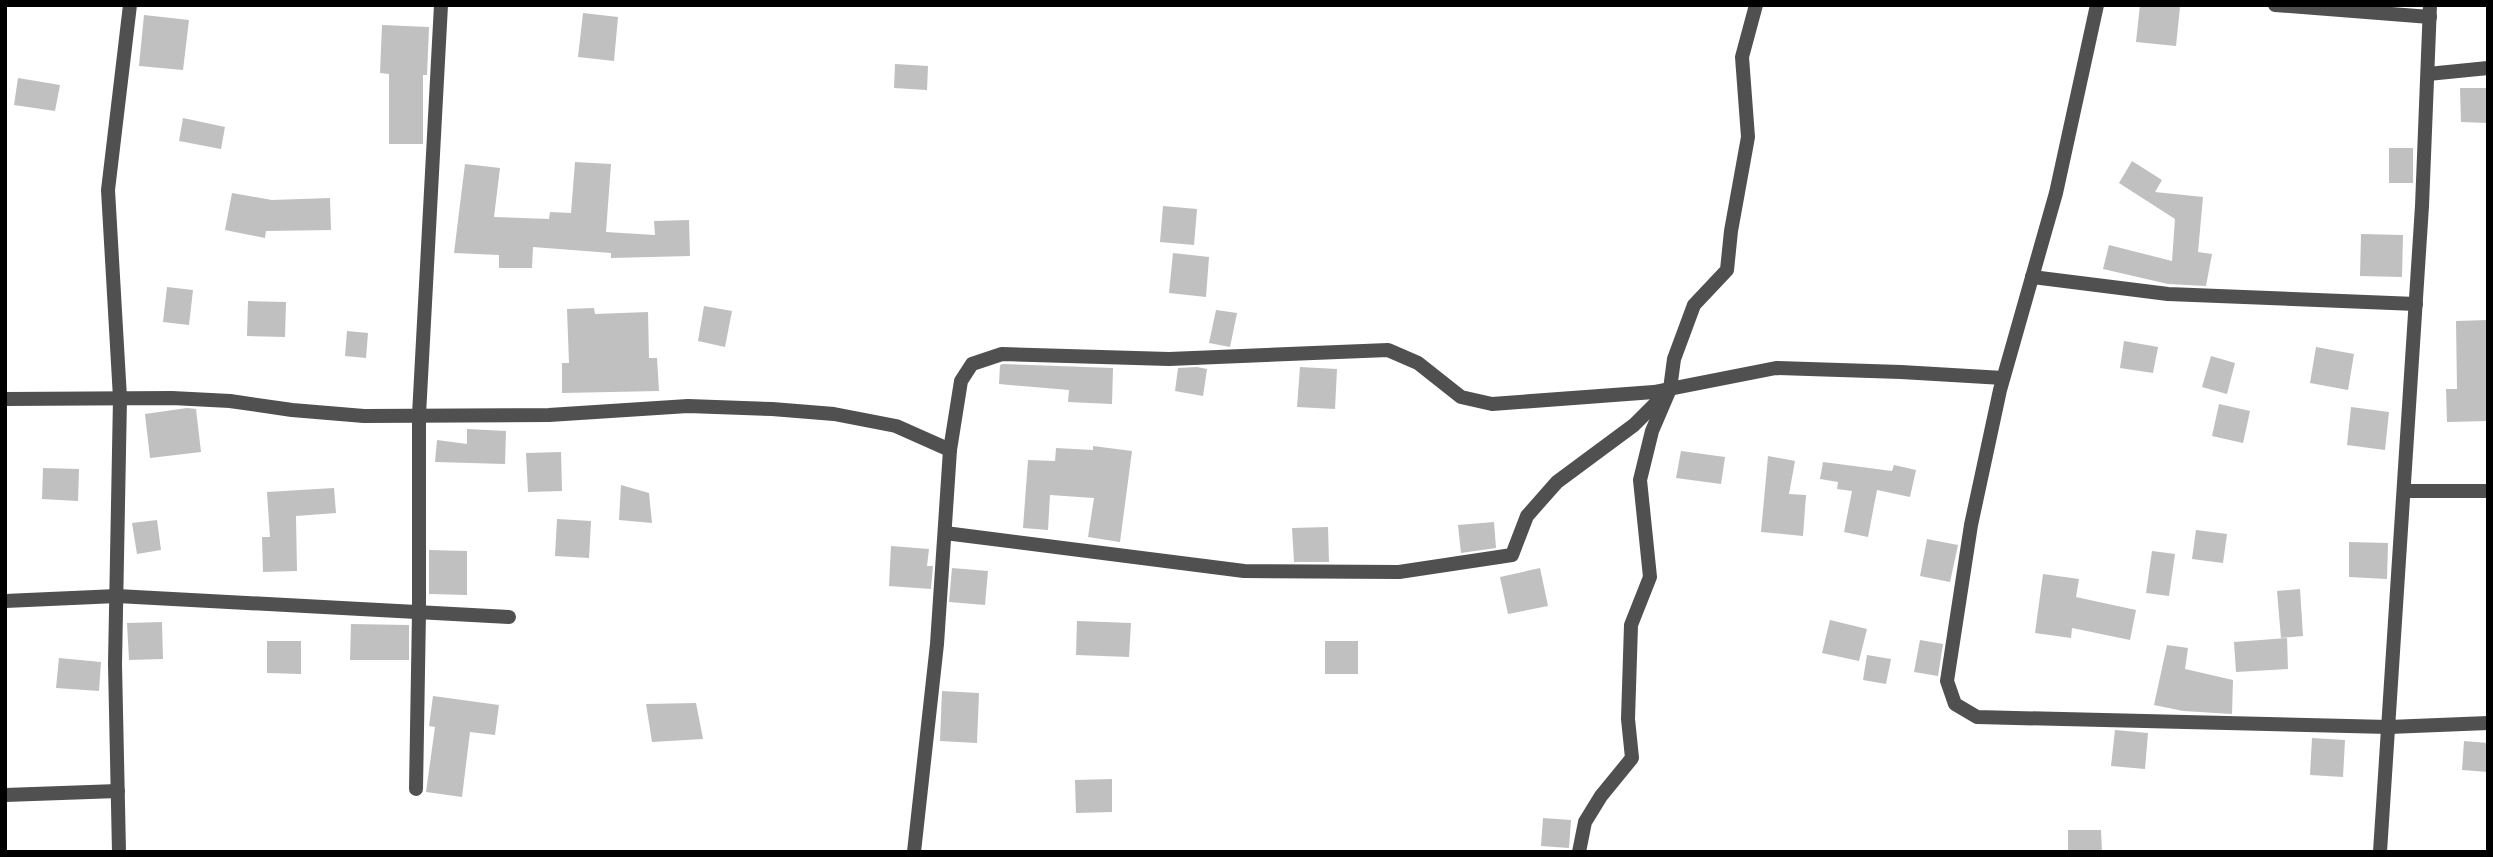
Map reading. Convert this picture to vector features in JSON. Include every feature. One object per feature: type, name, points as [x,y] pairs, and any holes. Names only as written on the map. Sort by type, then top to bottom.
[{"type":"street","points":[[119,852],[115,664],[120,398],[108,190],[130,5]]},
{"type":"street","points":[[416,789],[419,415],[441,5]]},
{"type":"street","points":[[1579,852],[1585,822],[1601,796],[1632,758],[1628,719],[1631,625],[1650,577],[1640,480],[1652,432],[1670,389],[1674,359],[1694,306],[1727,270],[1734,210],[1748,137],[1742,57],[1756,5]]},
{"type":"street","points":[[2097,5],[2056,192],[2003,378],[1971,525],[1947,681],[1955,704],[1977,717],[2389,727],[2488,723]]},
{"type":"street","points":[[2275,5],[2430,11],[2416,304],[2380,852]]},
{"type":"street","points":[[2428,74],[2488,68]]},
{"type":"street","points":[[2032,277],[2168,294],[2416,304]]},
{"type":"street","points":[[914,852],[937,644],[950,450],[961,381],[972,363],[1002,354],[1169,359],[1388,350],[1418,363],[1461,397],[1492,404],[1560,401],[1670,389],[1776,368],[2003,378]]},
{"type":"street","points":[[945,533],[1244,571],[1399,572],[1512,555],[1527,516],[1557,482],[1634,425],[1670,389]]},
{"type":"street","points":[[5,399],[195,399],[364,416],[549,415],[688,406],[772,408],[834,414],[896,426],[950,450]]},
{"type":"street","points":[[2404,491],[2488,491]]},
{"type":"street","points":[[5,601],[117,596],[509,617]]},
{"type":"street","points":[[5,795],[118,791]]},
{"type":"building","points":[[2140,5],[2180,7],[2176,46],[2136,42]]},
{"type":"building","points":[[583,13],[618,17],[614,61],[578,57]]},
{"type":"building","points":[[144,15],[189,20],[183,70],[139,66]]},
{"type":"building","points":[[382,25],[429,27],[427,75],[423,75],[423,144],[389,144],[389,74],[380,73]]},
{"type":"building","points":[[895,64],[928,66],[927,90],[894,88]]},
{"type":"building","points":[[18,78],[60,85],[55,111],[14,105]]},
{"type":"building","points":[[2460,88],[2488,88],[2488,123],[2461,122]]},
{"type":"building","points":[[183,118],[225,127],[221,149],[179,141]]},
{"type":"building","points":[[2389,148],[2413,148],[2413,183],[2389,183]]},
{"type":"building","points":[[2132,161],[2162,180],[2155,192],[2203,197],[2198,252],[2212,254],[2206,286],[2168,284],[2103,269],[2109,245],[2172,261],[2175,219],[2119,183]]},
{"type":"building","points":[[575,162],[611,164],[606,232],[655,235],[654,221],[689,220],[690,256],[611,258],[611,253],[533,247],[532,268],[499,268],[499,255],[454,253],[465,164],[500,168],[494,217],[549,219],[550,212],[571,213]]},
{"type":"building","points":[[232,193],[272,200],[330,198],[331,230],[266,231],[265,238],[225,230]]},
{"type":"building","points":[[1163,206],[1197,209],[1194,245],[1160,242]]},
{"type":"building","points":[[2361,234],[2403,235],[2402,277],[2360,276]]},
{"type":"building","points":[[1173,253],[1209,257],[1206,297],[1169,293]]},
{"type":"building","points":[[167,287],[193,290],[189,325],[163,322]]},
{"type":"building","points":[[248,301],[286,302],[285,337],[247,336]]},
{"type":"building","points":[[704,306],[732,311],[725,347],[698,341]]},
{"type":"building","points":[[594,308],[595,314],[648,312],[649,358],[657,358],[659,391],[562,393],[562,363],[569,363],[567,309]]},
{"type":"building","points":[[1216,310],[1237,313],[1230,347],[1209,343]]},
{"type":"building","points":[[2487,320],[2488,421],[2447,422],[2446,389],[2457,389],[2456,321]]},
{"type":"building","points":[[347,331],[368,333],[366,358],[345,356]]},
{"type":"building","points":[[2124,341],[2158,347],[2153,373],[2120,368]]},
{"type":"building","points":[[2316,347],[2354,354],[2348,390],[2310,383]]},
{"type":"building","points":[[2211,356],[2235,363],[2227,394],[2202,387]]},
{"type":"building","points":[[1000,365],[1113,368],[1112,404],[1068,402],[1069,390],[999,384]]},
{"type":"building","points":[[1300,367],[1337,369],[1335,409],[1297,407]]},
{"type":"building","points":[[1178,368],[1207,369],[1203,396],[1175,391]]},
{"type":"building","points":[[2219,404],[2250,411],[2243,443],[2212,436]]},
{"type":"building","points":[[2351,407],[2389,412],[2385,450],[2347,445]]},
{"type":"building","points":[[196,409],[201,452],[150,458],[145,414]]},
{"type":"building","points":[[467,429],[506,431],[505,464],[435,462],[437,440],[467,444]]},
{"type":"building","points":[[1093,446],[1132,451],[1120,542],[1088,537],[1094,498],[1050,495],[1048,530],[1023,528],[1028,460],[1055,461],[1056,448],[1093,450]]},
{"type":"building","points":[[1681,451],[1725,457],[1721,484],[1676,478]]},
{"type":"building","points":[[561,452],[562,491],[528,492],[526,453]]},
{"type":"building","points":[[1768,456],[1795,461],[1789,494],[1806,495],[1803,536],[1761,532]]},
{"type":"building","points":[[1823,462],[1892,471],[1894,465],[1916,470],[1910,497],[1877,490],[1868,537],[1844,532],[1852,491],[1837,489],[1838,482],[1820,479]]},
{"type":"building","points":[[43,468],[79,469],[78,501],[42,499]]},
{"type":"building","points":[[621,485],[649,493],[652,523],[619,520]]},
{"type":"building","points":[[334,488],[336,513],[296,516],[297,571],[263,572],[262,537],[270,537],[267,492]]},
{"type":"building","points":[[557,519],[591,521],[589,558],[555,556]]},
{"type":"building","points":[[157,520],[161,550],[137,554],[132,523]]},
{"type":"building","points":[[1494,522],[1496,548],[1461,553],[1458,525]]},
{"type":"building","points":[[1328,527],[1329,562],[1294,562],[1292,528]]},
{"type":"building","points":[[2196,530],[2227,534],[2223,563],[2192,559]]},
{"type":"building","points":[[1927,539],[1958,545],[1950,582],[1920,576]]},
{"type":"building","points":[[2349,542],[2388,543],[2387,579],[2349,577]]},
{"type":"building","points":[[891,546],[929,549],[927,566],[933,566],[931,589],[889,586]]},
{"type":"building","points":[[429,550],[467,551],[467,595],[429,594]]},
{"type":"building","points":[[2152,551],[2175,554],[2169,596],[2146,593]]},
{"type":"building","points":[[952,568],[988,571],[985,605],[949,602]]},
{"type":"building","points":[[1540,568],[1548,606],[1508,614],[1500,577]]},
{"type":"building","points":[[2043,574],[2079,579],[2076,597],[2136,610],[2130,640],[2072,628],[2071,638],[2035,633]]},
{"type":"building","points":[[2300,589],[2303,636],[2281,638],[2277,591]]},
{"type":"building","points":[[1830,620],[1867,629],[1859,661],[1822,653]]},
{"type":"building","points":[[1077,621],[1131,623],[1129,657],[1076,655]]},
{"type":"building","points":[[162,622],[163,659],[129,660],[127,623]]},
{"type":"building","points":[[351,624],[409,625],[409,660],[350,660]]},
{"type":"building","points":[[2287,638],[2288,669],[2236,672],[2234,642]]},
{"type":"building","points":[[1920,640],[1943,644],[1938,676],[1914,672]]},
{"type":"building","points":[[267,641],[301,641],[301,674],[267,673]]},
{"type":"building","points":[[1325,641],[1358,641],[1358,674],[1325,674]]},
{"type":"building","points":[[2167,645],[2188,648],[2185,669],[2233,680],[2232,714],[2183,711],[2154,705]]},
{"type":"building","points":[[1867,655],[1891,659],[1886,684],[1863,680]]},
{"type":"building","points":[[59,658],[101,662],[99,691],[56,688]]},
{"type":"building","points":[[942,691],[979,693],[977,743],[940,741]]},
{"type":"building","points":[[433,696],[499,705],[495,735],[470,732],[462,797],[426,792],[435,727],[429,726]]},
{"type":"building","points":[[696,703],[703,739],[652,742],[646,704]]},
{"type":"building","points":[[2115,730],[2148,733],[2145,769],[2111,766]]},
{"type":"building","points":[[2312,738],[2345,740],[2343,777],[2310,775]]},
{"type":"building","points":[[2464,741],[2488,743],[2488,772],[2462,770]]},
{"type":"building","points":[[1112,779],[1112,812],[1076,813],[1075,780]]},
{"type":"building","points":[[1543,818],[1571,820],[1569,848],[1541,846]]},
{"type":"building","points":[[2068,830],[2101,830],[2102,852],[2068,852]]}]
